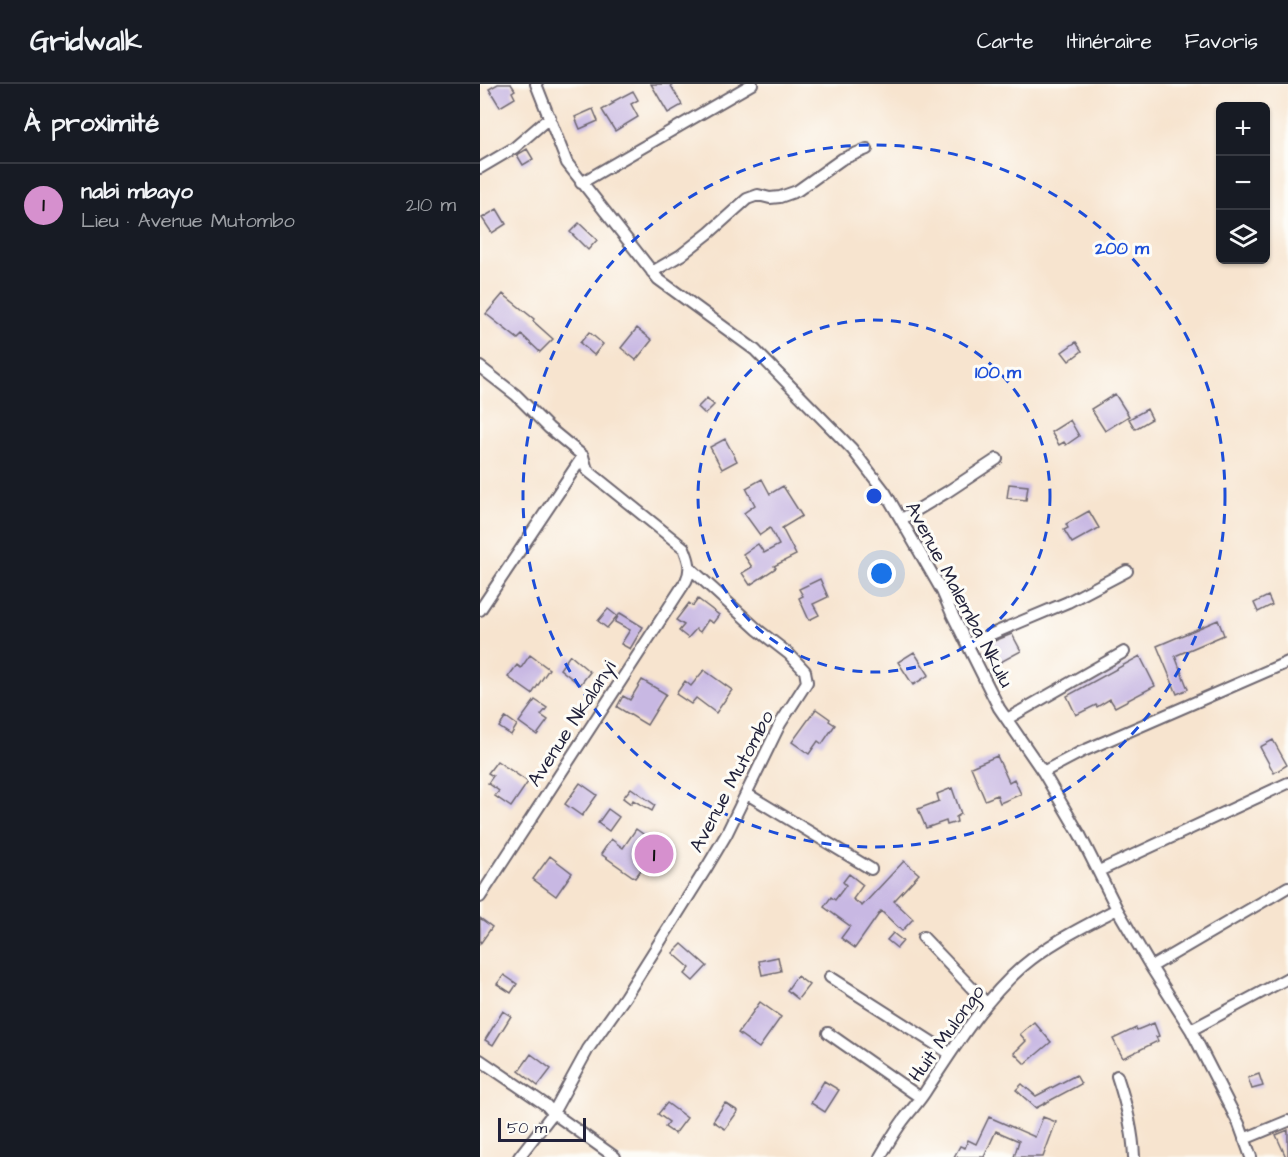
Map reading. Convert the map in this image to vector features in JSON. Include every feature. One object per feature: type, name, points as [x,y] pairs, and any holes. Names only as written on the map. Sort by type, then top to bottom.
[{"type":"street","points":[[581,183],[752,84]]},
{"type":"street","name":"Avenue Malemba Nkulu","points":[[537,85],[567,163],[652,272],[666,285],[755,350],[860,458],[902,519],[942,591],[992,695],[1043,772],[1099,871],[1117,909],[1191,1030],[1233,1111],[1251,1157]]},
{"type":"street","points":[[480,168],[514,148],[549,117]]},
{"type":"street","points":[[652,272],[681,255],[747,199],[758,195],[770,198],[780,197],[797,191],[842,159],[867,149]]},
{"type":"street","points":[[480,367],[516,395],[549,428],[583,456],[587,470],[684,548],[690,568]]},
{"type":"street","points":[[480,610],[583,456]]},
{"type":"street","points":[[902,519],[997,459]]},
{"type":"street","name":"Avenue Mutombo","points":[[519,1157],[553,1113],[588,1049],[625,997],[712,859],[747,794],[776,731],[807,682],[807,676],[789,654],[758,630],[690,568]]},
{"type":"street","name":"Avenue Nkalanyi","points":[[480,897],[686,581],[690,568]]},
{"type":"street","points":[[968,644],[1068,602],[1127,571]]},
{"type":"street","points":[[1007,719],[1124,652]]},
{"type":"street","points":[[1043,772],[1128,730],[1288,662]]},
{"type":"street","points":[[1099,871],[1288,783]]},
{"type":"street","points":[[747,794],[871,869]]},
{"type":"street","points":[[1151,967],[1288,886]]},
{"type":"street","name":"Huit Mulongo","points":[[880,1157],[986,1003],[1023,966],[1038,955],[1071,933],[1117,909]]},
{"type":"street","points":[[922,937],[986,1003]]},
{"type":"street","points":[[830,977],[950,1053]]},
{"type":"street","points":[[1191,1030],[1288,978]]},
{"type":"street","points":[[828,1033],[921,1098]]},
{"type":"street","points":[[480,1060],[546,1105],[553,1113],[615,1157]]},
{"type":"street","points":[[1117,1076],[1130,1119],[1134,1157]]},
{"type":"street","points":[[1244,1138],[1288,1121]]},
{"type":"building","points":[[498,84],[511,84],[515,90],[512,92],[515,98],[500,107],[489,89]]},
{"type":"building","points":[[651,84],[670,84],[682,105],[668,113]]},
{"type":"building","points":[[633,91],[638,100],[631,104],[638,117],[615,131],[602,110]]},
{"type":"building","points":[[593,109],[598,121],[580,129],[575,117]]},
{"type":"building","points":[[527,149],[533,159],[523,165],[517,155]]},
{"type":"building","points":[[497,209],[506,224],[492,233],[482,218]]},
{"type":"building","points":[[579,223],[597,240],[588,250],[570,232]]},
{"type":"building","points":[[503,294],[534,319],[533,321],[553,339],[540,352],[522,335],[518,339],[486,314]]},
{"type":"building","points":[[637,328],[652,340],[636,360],[621,348]]},
{"type":"building","points":[[589,332],[603,344],[594,355],[580,343]]},
{"type":"building","points":[[1076,342],[1082,351],[1069,361],[1062,352]]},
{"type":"building","points":[[1115,394],[1129,416],[1105,431],[1091,409]]},
{"type":"building","points":[[707,398],[714,405],[705,414],[698,407]]},
{"type":"building","points":[[1147,409],[1152,419],[1135,429],[1129,419]]},
{"type":"building","points":[[1070,420],[1079,436],[1066,445],[1064,442],[1059,445],[1051,432]]},
{"type":"building","points":[[725,439],[737,461],[722,469],[710,447]]},
{"type":"building","points":[[762,479],[770,494],[783,486],[802,516],[782,528],[796,555],[774,566],[776,568],[750,585],[742,573],[752,567],[743,554],[758,544],[764,553],[779,545],[770,528],[760,535],[744,513],[755,505],[746,488]]},
{"type":"building","points":[[1009,484],[1028,486],[1026,500],[1007,498]]},
{"type":"building","points":[[1089,511],[1099,528],[1072,543],[1064,530],[1068,528],[1066,524]]},
{"type":"building","points":[[820,579],[828,597],[813,604],[819,615],[809,620],[799,598],[803,596],[799,589]]},
{"type":"building","points":[[1268,596],[1272,605],[1258,612],[1254,603]]},
{"type":"building","points":[[698,599],[719,615],[713,623],[708,620],[700,632],[696,629],[688,638],[679,631],[684,625],[676,620],[689,603],[693,606]]},
{"type":"building","points":[[608,609],[617,616],[607,628],[598,621]]},
{"type":"building","points":[[620,613],[643,627],[630,649],[621,644],[630,630],[615,622]]},
{"type":"building","points":[[1218,620],[1224,635],[1175,656],[1188,689],[1177,694],[1157,646]]},
{"type":"building","points":[[1012,634],[1021,651],[999,663],[989,643]]},
{"type":"building","points":[[914,652],[929,675],[913,685],[898,662]]},
{"type":"building","points":[[530,655],[549,669],[532,694],[508,677],[517,665],[521,668]]},
{"type":"building","points":[[570,655],[590,672],[580,685],[560,669]]},
{"type":"building","points":[[1140,656],[1155,686],[1115,707],[1110,699],[1076,715],[1067,696]]},
{"type":"building","points":[[704,670],[732,690],[716,713],[696,698],[691,704],[676,694],[685,681],[691,686]]},
{"type":"building","points":[[642,680],[666,694],[647,725],[617,707],[623,696],[630,700]]},
{"type":"building","points":[[535,700],[547,708],[541,715],[548,720],[537,735],[519,722]]},
{"type":"building","points":[[816,709],[835,725],[822,744],[818,741],[809,754],[792,742]]},
{"type":"building","points":[[506,717],[517,725],[511,735],[499,727]]},
{"type":"building","points":[[1273,740],[1287,765],[1274,773],[1260,747]]},
{"type":"building","points":[[997,756],[1009,782],[1014,779],[1021,794],[1000,803],[997,795],[985,800],[971,767]]},
{"type":"building","points":[[497,761],[528,782],[511,807],[495,796],[499,791],[488,783],[493,776],[488,773]]},
{"type":"building","points":[[580,783],[597,795],[582,816],[565,804]]},
{"type":"building","points":[[631,788],[655,805],[652,811],[633,800],[631,804],[623,798]]},
{"type":"building","points":[[952,788],[961,814],[956,817],[957,822],[947,825],[946,821],[926,828],[918,809],[939,801],[937,794]]},
{"type":"building","points":[[608,809],[619,817],[609,831],[598,823]]},
{"type":"building","points":[[636,829],[671,854],[658,872],[646,863],[635,878],[601,854],[611,839],[623,848]]},
{"type":"building","points":[[550,856],[572,873],[556,896],[533,879]]},
{"type":"building","points":[[904,861],[919,874],[894,901],[913,919],[902,931],[881,911],[855,948],[841,938],[850,926],[824,907],[831,897],[835,900],[846,885],[843,882],[849,874],[863,885],[853,899],[862,906]]},
{"type":"building","points":[[480,918],[492,927],[480,944]]},
{"type":"building","points":[[893,933],[903,941],[897,948],[887,940]]},
{"type":"building","points":[[682,944],[707,966],[693,981],[685,974],[690,968],[673,953]]},
{"type":"building","points":[[778,957],[781,971],[762,975],[759,961]]},
{"type":"building","points":[[504,975],[517,984],[511,993],[497,984]]},
{"type":"building","points":[[797,976],[809,985],[798,999],[787,990]]},
{"type":"building","points":[[760,1002],[781,1017],[759,1048],[738,1033]]},
{"type":"building","points":[[503,1011],[511,1016],[493,1045],[485,1040]]},
{"type":"building","points":[[1034,1022],[1051,1042],[1025,1064],[1014,1053],[1026,1041],[1020,1034]]},
{"type":"building","points":[[1154,1023],[1159,1036],[1156,1037],[1158,1041],[1123,1058],[1113,1039],[1136,1028],[1137,1030]]},
{"type":"building","points":[[531,1054],[551,1069],[538,1086],[519,1071]]},
{"type":"building","points":[[1259,1074],[1263,1086],[1252,1089],[1248,1078]]},
{"type":"building","points":[[1076,1075],[1081,1084],[1036,1108],[1016,1090],[1022,1084],[1036,1096]]},
{"type":"building","points":[[824,1081],[839,1090],[825,1112],[811,1103]]},
{"type":"building","points":[[667,1103],[687,1118],[675,1134],[665,1127],[669,1122],[658,1114]]},
{"type":"building","points":[[725,1103],[738,1111],[725,1129],[713,1121]]},
{"type":"building","points":[[989,1117],[1035,1137],[1043,1117],[1056,1122],[1043,1157],[1014,1157],[1019,1141],[996,1131],[984,1157],[954,1157],[960,1146],[965,1148],[968,1140],[976,1144]]},
{"type":"building","points":[[1288,1130],[1288,1157],[1286,1157],[1276,1135]]},
{"type":"place","name":"nabi mbayo","points":[[654,854]]}]
